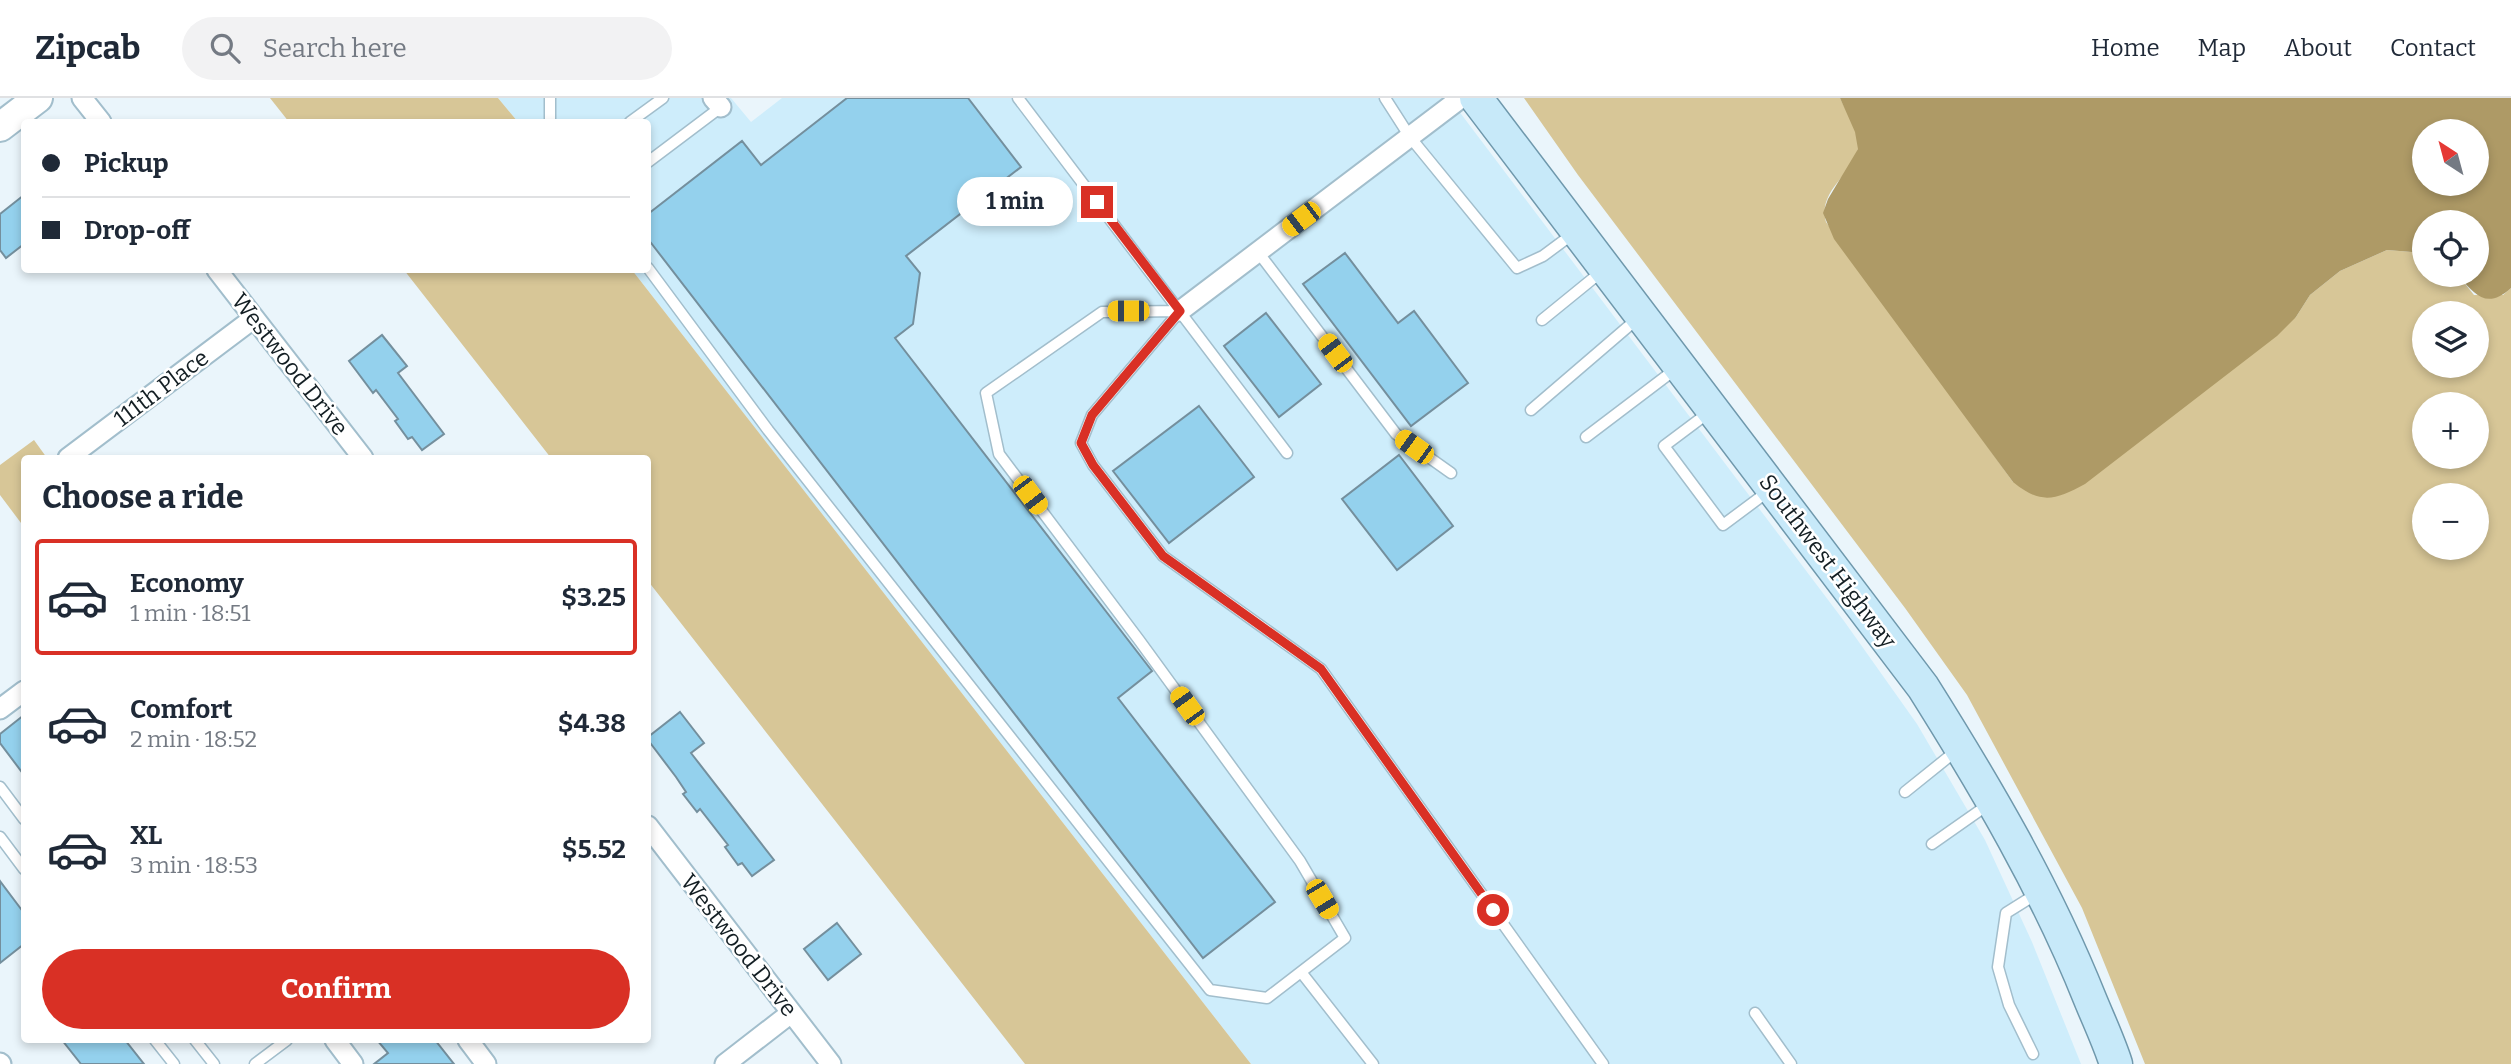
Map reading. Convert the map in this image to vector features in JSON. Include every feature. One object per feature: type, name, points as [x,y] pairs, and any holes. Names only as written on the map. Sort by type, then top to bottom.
[{"type":"main road","points":[[0,127],[38,98]]},
{"type":"main road","name":"Southwest Highway","points":[[1476,98],[1923,687],[1993,801],[2042,891],[2075,961],[2116,1064]]},
{"type":"street","points":[[82,98],[99,119]]},
{"type":"street","points":[[1180,311],[1461,98]]},
{"type":"street","name":"Westwood Drive","points":[[219,273],[361,455]]},
{"type":"street","name":"111th Place","points":[[72,455],[254,318]]},
{"type":"street","points":[[0,709],[21,693]]},
{"type":"street","name":"Westwood Drive","points":[[651,830],[831,1064]]},
{"type":"street","points":[[724,1064],[791,1013]]},
{"type":"street","points":[[337,1043],[354,1064]]},
{"type":"street","points":[[470,1043],[486,1064]]},
{"type":"lane","points":[[550,98],[550,119]]},
{"type":"lane","points":[[634,119],[663,98]]},
{"type":"lane","points":[[1018,98],[1287,453]]},
{"type":"lane","points":[[1385,98],[1410,137],[1517,268],[1543,256],[1577,230]]},
{"type":"lane","points":[[651,159],[717,103]]},
{"type":"lane","points":[[1258,252],[1396,434],[1451,473]]},
{"type":"lane","points":[[1542,320],[1605,268]]},
{"type":"lane","points":[[651,272],[768,430],[1210,990],[1266,998],[1345,938],[1292,850],[999,454],[986,393],[1102,312],[1180,311]]},
{"type":"lane","points":[[1180,311],[1092,415],[1081,443],[1093,465],[1163,556],[1321,669],[1603,1064]]},
{"type":"lane","points":[[1531,410],[1641,315]]},
{"type":"lane","points":[[1586,437],[1680,365]]},
{"type":"lane","points":[[1713,409],[1664,446],[1723,526],[1773,488]]},
{"type":"lane","points":[[1905,792],[1961,747]]},
{"type":"lane","points":[[0,787],[21,815]]},
{"type":"lane","points":[[1932,844],[1993,801]]},
{"type":"lane","points":[[0,837],[21,865]]},
{"type":"lane","points":[[2033,1054],[2009,1005],[1998,967],[2002,925],[2006,913],[2042,891]]},
{"type":"lane","points":[[1301,972],[1373,1064]]},
{"type":"lane","points":[[1755,1013],[1791,1064]]},
{"type":"lane","points":[[157,1043],[174,1064]]},
{"type":"lane","points":[[197,1043],[214,1064]]},
{"type":"lane","points":[[255,1064],[283,1043]]},
{"type":"shaded area","points":[[270,98],[498,98],[516,119],[287,119]]},
{"type":"shaded area","points":[[498,98],[731,98],[751,122],[782,98],[1449,98],[1844,621],[1917,724],[1985,840],[2032,942],[2081,1064],[1251,1064],[634,273],[651,273],[651,119],[516,119]]},
{"type":"shaded area","points":[[1524,98],[1840,98],[1855,130],[1858,149],[1850,166],[1831,191],[1825,211],[1826,222],[2013,482],[2296,317],[2310,295],[2340,271],[2387,250],[2412,252],[2412,287],[2468,287],[2474,295],[2503,295],[2511,288],[2511,1064],[2145,1064],[2082,908],[1967,695],[1905,608],[1578,175]]},
{"type":"shaded area","points":[[1840,98],[2511,98],[2511,288],[2503,295],[2488,299],[2468,287],[2489,287],[2489,210],[2412,210],[2412,252],[2387,250],[2340,271],[2310,295],[2296,317],[2277,336],[2085,484],[2065,494],[2040,497],[2013,482],[1834,239],[1823,213],[1828,199],[1858,149],[1855,132]]},
{"type":"shaded area","points":[[406,273],[634,273],[1251,1064],[1025,1064],[651,585],[651,455],[549,455]]},
{"type":"shaded area","points":[[34,440],[45,455],[21,455],[21,523],[0,495],[0,465]]},
{"type":"building","points":[[847,98],[968,98],[1021,167],[906,256],[920,273],[913,324],[895,338],[1152,671],[1118,698],[1275,902],[1203,958],[651,243],[651,212],[742,141],[761,165]]},
{"type":"building","points":[[21,197],[21,246],[6,258],[0,250],[0,214]]},
{"type":"building","points":[[1345,253],[1398,323],[1414,311],[1468,383],[1411,426],[1303,284]]},
{"type":"building","points":[[1266,313],[1321,384],[1279,417],[1224,346]]},
{"type":"building","points":[[382,335],[407,366],[398,373],[444,434],[422,450],[412,437],[408,439],[395,421],[398,419],[376,390],[373,393],[349,361]]},
{"type":"building","points":[[1199,406],[1254,477],[1169,543],[1113,471]]},
{"type":"building","points":[[1399,455],[1453,526],[1397,570],[1342,499]]},
{"type":"building","points":[[680,712],[704,743],[691,753],[774,860],[752,876],[742,863],[738,865],[725,847],[728,845],[700,809],[697,812],[683,794],[686,792],[651,744],[651,735]]},
{"type":"building","points":[[21,717],[21,771],[0,743],[0,734]]},
{"type":"building","points":[[0,881],[21,909],[21,946],[0,963]]},
{"type":"building","points":[[837,923],[861,954],[828,980],[804,949]]},
{"type":"building","points":[[64,1043],[127,1043],[144,1064],[81,1064]]},
{"type":"building","points":[[380,1043],[437,1043],[454,1064],[374,1064],[388,1053]]},
{"type":"route","points":[[1097,202],[1180,311],[1092,415],[1081,443],[1093,465],[1163,556],[1321,669],[1493,910]]}]
